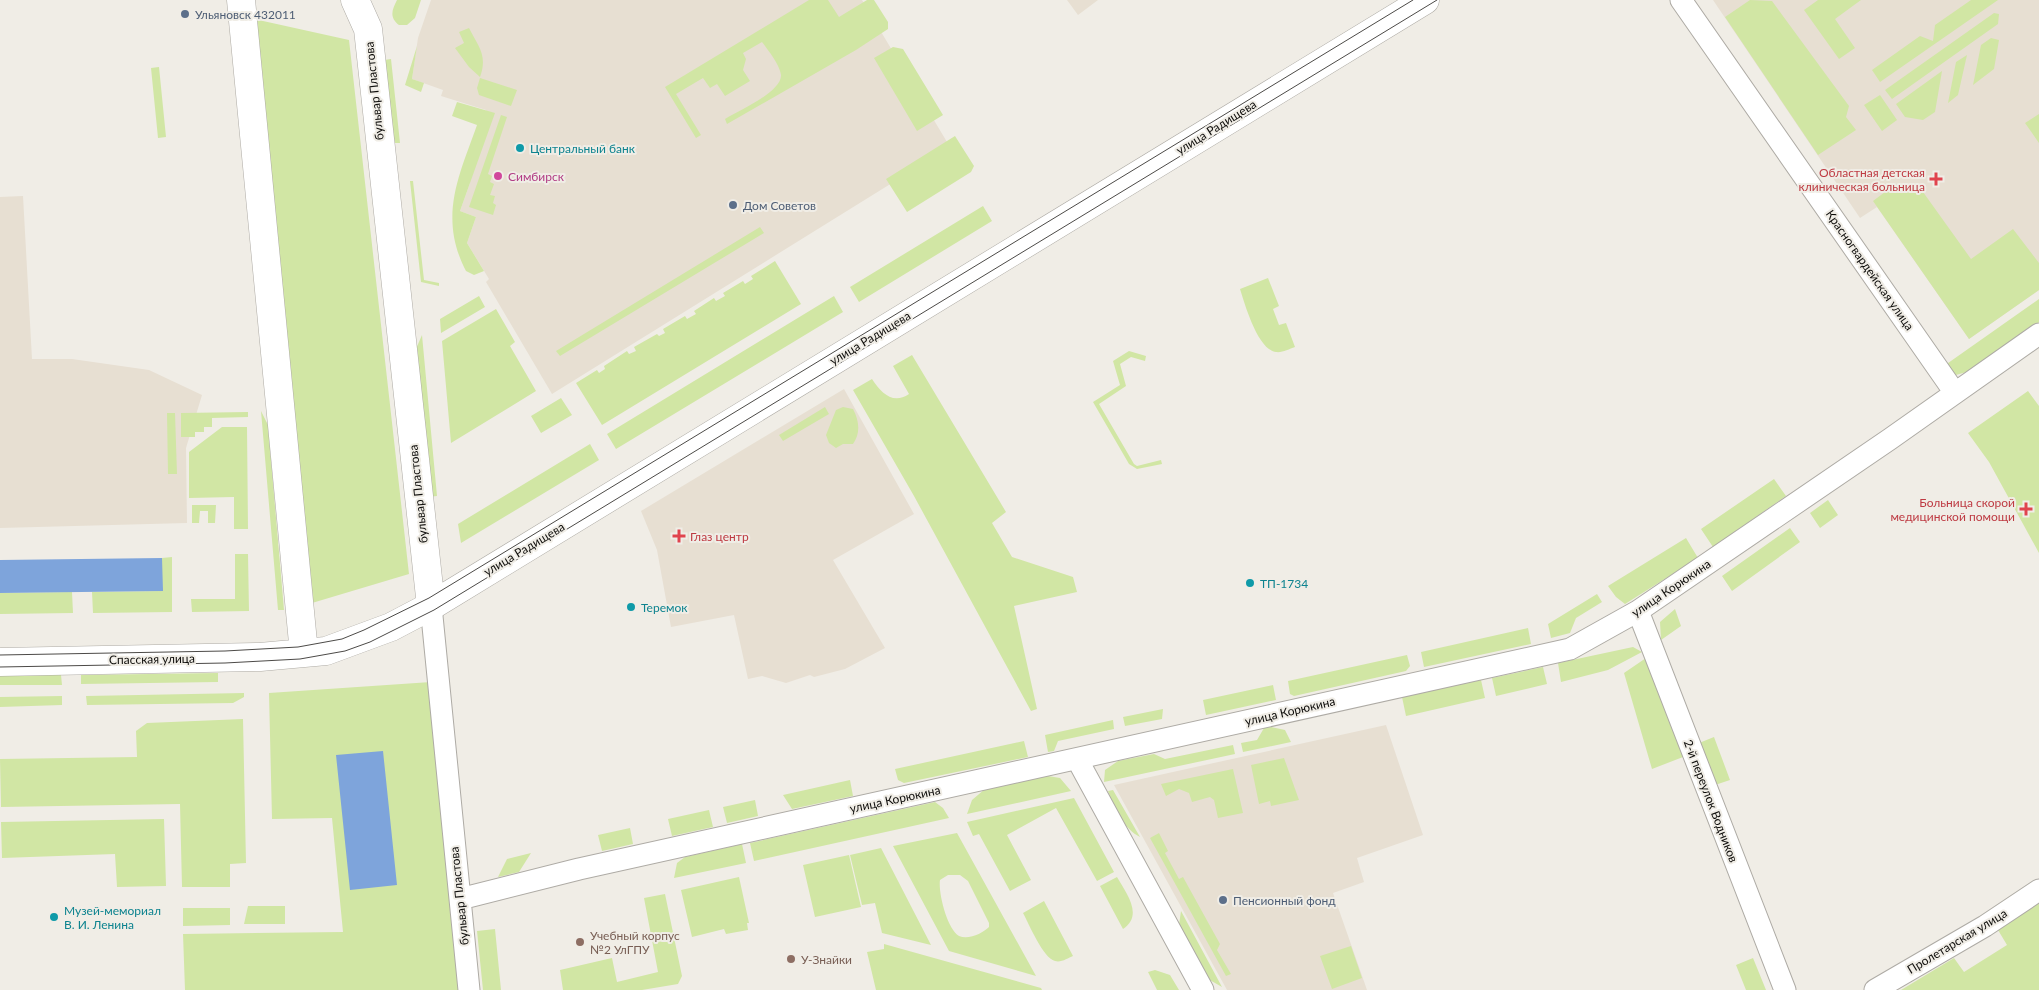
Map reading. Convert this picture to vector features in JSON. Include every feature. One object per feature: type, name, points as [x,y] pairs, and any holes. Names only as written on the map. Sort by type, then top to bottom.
[{"type":"street","points":[[241,0],[304,653]]},
{"type":"street","name":"бульвар Пластова","points":[[355,0],[368,29],[469,990]]},
{"type":"street","name":"улица Радищева","points":[[304,653],[346,645],[391,627],[430,606],[1425,0]]},
{"type":"street","name":"Красногвардейская улица","points":[[1681,0],[1955,393]]},
{"type":"street","name":"улица Корюкина","points":[[460,899],[580,869],[1570,649],[1638,611],[2039,334]]},
{"type":"street","name":"2-й переулок Водников","points":[[1638,611],[1785,990]]},
{"type":"street","name":"Спасская улица","points":[[0,662],[260,657],[304,653]]},
{"type":"street","points":[[1077,759],[1203,990]]},
{"type":"street","name":"Пролетарская улица","points":[[1875,990],[1985,926],[2039,890]]},
{"type":"shaded area","points":[[431,0],[862,0],[950,147],[552,394],[486,282],[489,279],[467,243],[476,217],[460,211],[470,183],[462,179],[486,110],[441,96],[443,90],[412,79],[418,38]]},
{"type":"shaded area","points":[[1067,0],[1098,0],[1078,15]]},
{"type":"shaded area","name":"Областная детская клиническая больница","points":[[1713,0],[2039,0],[2039,290],[1969,339],[1877,207],[1860,218]]},
{"type":"shaded area","points":[[23,196],[32,359],[72,359],[149,370],[202,395],[186,448],[187,523],[0,528],[0,197]]},
{"type":"shaded area","points":[[844,389],[914,514],[833,560],[885,648],[845,669],[814,677],[810,675],[786,683],[762,676],[748,679],[734,615],[671,627],[657,550],[641,511]]},
{"type":"shaded area","points":[[1386,725],[1423,835],[1357,858],[1364,882],[1333,893],[1367,990],[1227,990],[1114,785]]},
{"type":"green space","points":[[397,0],[421,0],[415,18],[407,25],[399,25],[394,19],[393,10]]},
{"type":"green space","points":[[809,0],[828,0],[839,17],[867,0],[874,0],[888,22],[888,29],[856,50],[727,124],[725,119],[767,94],[779,81],[781,75],[778,67],[762,42],[743,53],[746,59],[743,70],[750,81],[725,96],[717,84],[710,88],[703,78],[676,94],[701,135],[696,138],[665,87]]},
{"type":"green space","points":[[1750,0],[1772,1],[1849,106],[1846,117],[1856,130],[1818,155],[1725,17]]},
{"type":"green space","points":[[1818,0],[1861,0],[1835,19],[1855,48],[1839,59],[1804,10]]},
{"type":"green space","points":[[1971,0],[1998,0],[1880,82],[1872,70],[1920,36],[1933,41],[1935,25]]},
{"type":"green space","points":[[1994,13],[1999,14],[1998,24],[1892,99],[1885,90]]},
{"type":"green space","points":[[254,19],[349,40],[409,574],[312,603]]},
{"type":"green space","points":[[469,28],[481,51],[483,63],[480,77],[469,67],[455,48],[464,43],[459,32]]},
{"type":"green space","points":[[1991,38],[1999,40],[1994,69],[1973,85],[1981,45]]},
{"type":"green space","points":[[417,46],[412,79],[424,83],[421,92],[405,85]]},
{"type":"green space","points":[[893,47],[903,49],[943,115],[917,131],[874,58]]},
{"type":"green space","points":[[1967,55],[1958,95],[1948,103],[1956,62]]},
{"type":"green space","points":[[391,59],[400,143],[393,143],[384,60]]},
{"type":"green space","points":[[159,67],[166,137],[158,138],[151,68]]},
{"type":"green space","points":[[1942,71],[1935,112],[1923,120],[1905,117],[1896,104]]},
{"type":"green space","points":[[480,78],[517,90],[511,106],[479,95],[477,88]]},
{"type":"green space","points":[[1880,95],[1897,120],[1882,131],[1864,105]]},
{"type":"green space","points":[[457,102],[495,113],[460,211],[476,217],[467,243],[484,271],[474,275],[466,271],[458,251],[453,233],[452,215],[458,179],[477,125],[452,116]]},
{"type":"green space","points":[[2039,114],[2039,143],[2025,123]]},
{"type":"green space","points":[[501,115],[507,117],[488,174],[492,176],[490,182],[494,184],[490,195],[495,196],[493,203],[496,205],[493,215],[469,207]]},
{"type":"green space","points":[[955,136],[974,166],[971,172],[907,212],[886,179]]},
{"type":"green space","points":[[410,181],[413,181],[424,280],[439,283],[439,286],[421,282]]},
{"type":"green space","points":[[1918,185],[1971,259],[2013,229],[2039,263],[2039,290],[1969,339],[1873,201],[1893,186]]},
{"type":"green space","points":[[983,206],[992,221],[859,302],[850,287]]},
{"type":"green space","points":[[760,227],[764,233],[560,356],[556,351]]},
{"type":"green space","points":[[775,261],[801,304],[602,425],[576,383],[597,370],[599,373],[605,369],[604,366],[627,351],[629,354],[636,351],[634,347],[657,334],[659,336],[665,333],[663,329],[685,316],[687,319],[696,314],[694,311],[714,298],[716,301],[725,296],[723,293],[743,281],[745,284],[753,279],[751,276]]},
{"type":"green space","points":[[1268,278],[1279,306],[1273,309],[1279,325],[1286,323],[1295,347],[1281,352],[1269,349],[1263,344],[1253,326],[1240,289]]},
{"type":"green space","points":[[479,296],[485,307],[441,333],[440,319]]},
{"type":"green space","points":[[834,296],[843,312],[616,449],[607,434]]},
{"type":"green space","points":[[2039,299],[2039,322],[1970,371],[1956,375],[1941,368]]},
{"type":"green space","points":[[496,309],[515,342],[510,346],[536,391],[451,443],[442,341]]},
{"type":"green space","points":[[422,335],[437,496],[428,497],[415,351]]},
{"type":"green space","points":[[1129,351],[1146,356],[1145,361],[1131,357],[1120,364],[1126,386],[1099,404],[1134,464],[1137,466],[1161,460],[1162,464],[1137,469],[1129,464],[1093,402],[1120,385],[1113,361]]},
{"type":"green space","points":[[912,355],[1006,512],[992,523],[1012,557],[1073,577],[1077,592],[1014,606],[1037,709],[1031,711],[914,496],[853,390],[872,379],[879,389],[888,396],[898,398],[909,394],[893,366]]},
{"type":"green space","name":"Больница скорой медицинской помощи","points":[[2028,391],[2039,406],[2039,553],[1989,462],[1968,433]]},
{"type":"green space","points":[[561,398],[572,415],[541,433],[531,416]]},
{"type":"green space","points":[[825,407],[829,414],[783,441],[779,435]]},
{"type":"green space","points":[[843,407],[853,409],[858,422],[858,431],[853,444],[843,444],[836,448],[829,443],[826,435],[836,410]]},
{"type":"green space","points":[[261,411],[268,425],[284,610],[278,610]]},
{"type":"green space","points":[[248,412],[248,417],[212,418],[212,427],[204,427],[204,432],[195,432],[195,437],[181,437],[181,413]]},
{"type":"green space","points":[[167,413],[175,413],[177,474],[168,474]]},
{"type":"green space","points":[[222,427],[247,427],[248,529],[234,529],[234,497],[189,498],[189,452]]},
{"type":"green space","points":[[590,444],[599,460],[461,543],[458,524]]},
{"type":"green space","points":[[1774,479],[1786,496],[1713,547],[1701,529]]},
{"type":"green space","points":[[1828,500],[1838,515],[1820,528],[1810,513]]},
{"type":"green space","points":[[192,505],[216,505],[215,523],[208,523],[208,511],[200,511],[199,523],[192,523]]},
{"type":"green space","points":[[1790,528],[1800,542],[1732,591],[1722,576]]},
{"type":"green space","points":[[1686,538],[1698,558],[1625,604],[1616,597],[1608,586]]},
{"type":"green space","points":[[235,554],[248,554],[249,611],[192,612],[191,599],[235,599]]},
{"type":"green space","points":[[172,557],[172,612],[93,613],[92,592],[162,591],[162,558]]},
{"type":"green space","points":[[72,592],[73,613],[0,614],[0,593]]},
{"type":"green space","points":[[1597,594],[1602,602],[1576,618],[1570,633],[1551,638],[1548,624]]},
{"type":"green space","points":[[1675,609],[1681,626],[1661,640],[1660,622]]},
{"type":"green space","points":[[1528,628],[1531,644],[1424,667],[1421,652]]},
{"type":"green space","points":[[1633,647],[1642,652],[1608,670],[1561,682],[1558,663]]},
{"type":"green space","points":[[1407,655],[1410,666],[1406,671],[1294,696],[1290,694],[1288,681]]},
{"type":"green space","points":[[1646,658],[1683,757],[1652,769],[1624,673]]},
{"type":"green space","points":[[1543,667],[1547,684],[1496,696],[1492,678]]},
{"type":"green space","points":[[218,673],[218,682],[81,684],[81,675]]},
{"type":"green space","points":[[0,675],[61,675],[62,685],[0,685]]},
{"type":"green space","points":[[1481,680],[1485,698],[1406,716],[1402,697]]},
{"type":"green space","points":[[431,682],[462,990],[185,990],[183,934],[343,932],[332,818],[272,819],[269,693]]},
{"type":"green space","points":[[1273,685],[1276,700],[1206,715],[1203,700]]},
{"type":"green space","points":[[244,693],[244,697],[233,703],[87,705],[86,696]]},
{"type":"green space","points":[[62,696],[62,705],[0,707],[0,697]]},
{"type":"green space","points":[[1163,709],[1162,719],[1125,726],[1123,717]]},
{"type":"green space","points":[[243,719],[246,863],[230,864],[230,887],[182,887],[180,804],[1,807],[0,759],[137,757],[136,731],[147,723]]},
{"type":"green space","points":[[1113,720],[1114,729],[1058,741],[1054,751],[1048,752],[1045,735]]},
{"type":"green space","points":[[1271,727],[1285,730],[1291,742],[1243,752],[1241,743],[1257,740],[1264,728]]},
{"type":"green space","points":[[1714,737],[1730,780],[1715,785],[1699,743]]},
{"type":"green space","points":[[1024,741],[1028,757],[904,783],[898,780],[895,769]]},
{"type":"green space","points":[[1233,745],[1235,754],[1104,782],[1105,770],[1118,761],[1154,754],[1165,759]]},
{"type":"green space","points":[[1284,758],[1299,800],[1271,806],[1270,801],[1259,804],[1251,765]]},
{"type":"green space","points":[[1233,769],[1243,813],[1218,818],[1214,800],[1210,797],[1192,802],[1189,793],[1179,789],[1166,796],[1161,784]]},
{"type":"green space","points":[[1048,776],[1060,778],[1071,791],[967,814],[972,800],[985,789]]},
{"type":"green space","points":[[850,780],[853,796],[792,809],[783,795]]},
{"type":"green space","points":[[1113,790],[1140,837],[1129,829],[1120,817],[1108,791]]},
{"type":"green space","points":[[1074,798],[1114,872],[1097,881],[1056,808],[1007,835],[1031,880],[1010,891],[979,834],[973,836],[967,822]]},
{"type":"green space","points":[[755,800],[758,816],[727,823],[723,807]]},
{"type":"green space","points":[[935,802],[943,808],[949,818],[754,861],[750,843]]},
{"type":"green space","points":[[709,810],[713,827],[672,836],[668,819]]},
{"type":"green space","points":[[164,819],[166,886],[117,887],[115,854],[2,858],[1,822]]},
{"type":"green space","points":[[630,828],[633,844],[602,851],[598,835]]},
{"type":"green space","points":[[957,833],[1036,976],[949,951],[893,846]],"holes":[[[948,875],[960,875],[968,881],[989,923],[989,927],[983,932],[967,937],[959,936],[951,926],[944,910],[940,893],[940,880]]]},
{"type":"green space","points":[[1159,833],[1168,851],[1165,853],[1179,879],[1183,877],[1220,944],[1217,950],[1231,974],[1226,976],[1150,838]]},
{"type":"green space","points":[[742,844],[746,863],[674,878],[677,863],[685,857]]},
{"type":"green space","points":[[881,848],[931,945],[882,933],[875,903],[862,905],[850,855]]},
{"type":"green space","points":[[531,853],[519,872],[498,877],[507,859]]},
{"type":"green space","points":[[849,855],[861,907],[815,917],[803,865]]},
{"type":"green space","points":[[739,877],[749,923],[747,923],[748,930],[726,934],[724,929],[692,937],[681,890]]},
{"type":"green space","points":[[1117,877],[1133,911],[1129,923],[1123,929],[1100,886]]},
{"type":"green space","points":[[665,894],[682,976],[678,984],[642,990],[563,990],[560,970],[612,958],[617,982],[658,972],[644,898]]},
{"type":"green space","points":[[1044,901],[1073,956],[1062,961],[1050,959],[1037,940],[1023,913]]},
{"type":"green space","points":[[2039,902],[2039,990],[1901,990],[1954,958],[1964,972],[2007,945],[1998,930]]},
{"type":"green space","points":[[248,906],[285,906],[285,924],[244,924]]},
{"type":"green space","points":[[183,908],[230,908],[230,925],[183,926]]},
{"type":"green space","points":[[1181,911],[1222,987],[1208,979],[1179,925]]},
{"type":"green space","points":[[495,929],[501,990],[483,990],[477,931]]},
{"type":"green space","points":[[884,944],[1041,988],[1042,990],[876,990],[867,952],[884,949]]},
{"type":"green space","points":[[1351,946],[1362,978],[1332,989],[1320,956]]},
{"type":"green space","points":[[1753,958],[1766,990],[1746,990],[1736,965]]},
{"type":"green space","points":[[1155,970],[1170,975],[1179,990],[1157,990],[1148,972]]},
{"type":"water","points":[[162,558],[163,591],[0,593],[0,560]]},
{"type":"water","points":[[383,751],[397,885],[350,890],[336,755]]},
{"type":"tram line","points":[[0,655],[225,651],[298,647],[342,639],[364,630],[429,598],[1413,0]]},
{"type":"tram line","points":[[0,667],[225,663],[300,659],[345,651],[370,642],[434,610],[1437,0]]},
{"type":"place","name":"Ульяновск 432011","points":[[185,14]]},
{"type":"place","name":"Центральный банк","points":[[520,148]]},
{"type":"place","name":"Симбирск","points":[[498,176]]},
{"type":"place","name":"Областная детская клиническая больница","points":[[1936,179]]},
{"type":"place","name":"Дом Советов","points":[[733,205]]},
{"type":"place","name":"Больница скорой медицинской помощи","points":[[2026,509]]},
{"type":"place","name":"Глаз центр","points":[[679,536]]},
{"type":"place","name":"ТП-1734","points":[[1250,583]]},
{"type":"place","name":"Теремок","points":[[631,607]]},
{"type":"place","name":"Пенсионный фонд","points":[[1223,900]]},
{"type":"place","name":"Музей-мемориал В. И. Ленина","points":[[54,917]]},
{"type":"place","name":"Учебный корпус №2 УлГПУ","points":[[580,942]]},
{"type":"place","name":"У-Знайки","points":[[791,959]]}]
